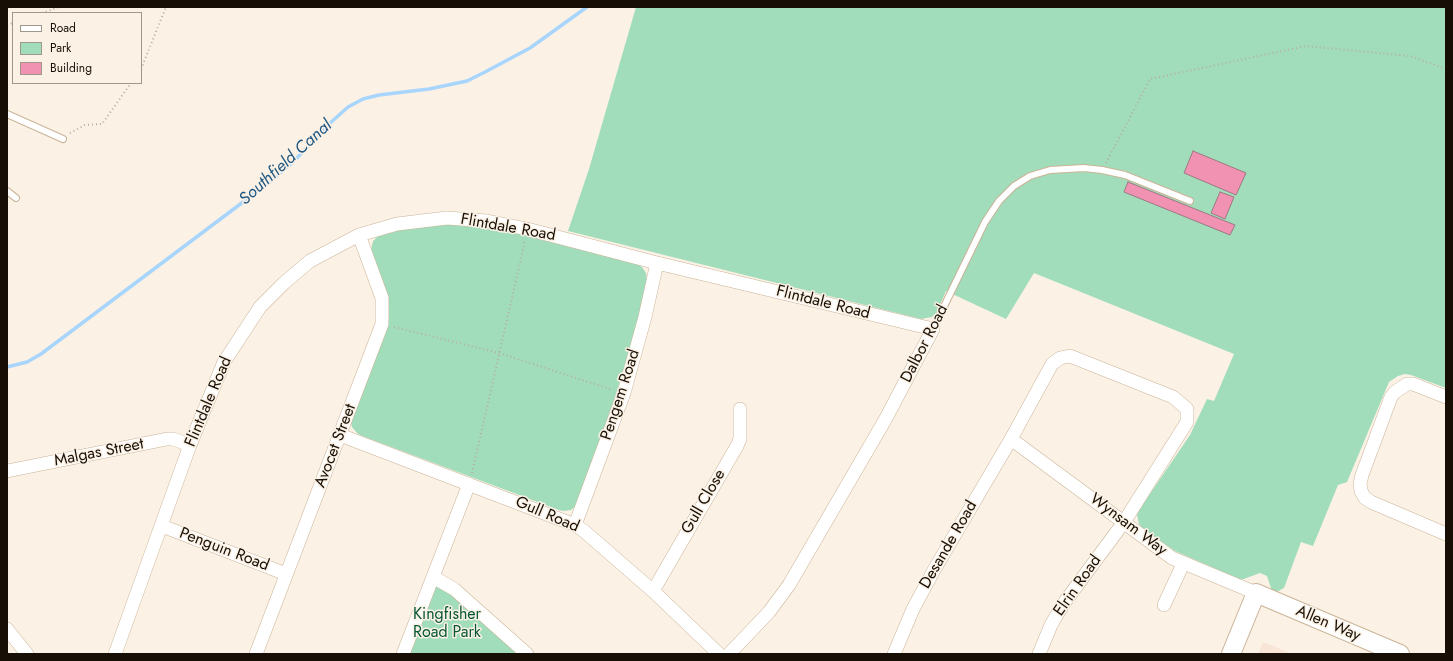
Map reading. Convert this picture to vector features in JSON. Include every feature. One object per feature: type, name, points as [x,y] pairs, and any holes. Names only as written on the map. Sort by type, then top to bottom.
[{"type":"street","name":"Flintdale Road","points":[[115,654],[190,445],[224,362],[260,307],[284,283],[310,261],[359,235],[397,224],[447,218],[487,221],[527,229],[657,263],[934,329]]},
{"type":"street","name":"Avocet Street","points":[[256,654],[382,324],[382,298],[359,235]]},
{"type":"street","name":"Pengem Road","points":[[575,525],[624,394],[645,317],[657,263]]},
{"type":"street","name":"Dalbor Road","points":[[729,654],[769,612],[789,585],[885,420],[934,329]]},
{"type":"street","name":"Desande Road","points":[[894,654],[927,582],[1011,438],[1052,364],[1060,358],[1070,356],[1173,397],[1187,409],[1187,422],[1124,522]]},
{"type":"street","points":[[1446,397],[1413,384],[1406,384],[1391,397],[1360,484],[1365,498],[1371,502],[1446,534]]},
{"type":"street","name":"Gull Close","points":[[653,592],[737,446],[740,439],[740,409]]},
{"type":"street","name":"Gull Road","points":[[340,435],[575,525],[584,530],[719,654]]},
{"type":"street","name":"Wynsam Way","points":[[1011,438],[1172,558],[1183,564],[1256,593]]},
{"type":"street","name":"Malgas Street","points":[[7,471],[167,439],[173,439],[190,445]]},
{"type":"street","points":[[403,654],[469,484]]},
{"type":"street","name":"Elrin Road","points":[[1039,654],[1054,620],[1064,603],[1124,522]]},
{"type":"street","name":"Penguin Road","points":[[162,526],[286,574]]},
{"type":"street","points":[[1164,605],[1183,564]]},
{"type":"street","points":[[433,577],[454,589],[527,654]]},
{"type":"street","points":[[1231,654],[1256,593]]},
{"type":"street","name":"Allen Way","points":[[1256,593],[1400,654]]},
{"type":"street","points":[[7,629],[27,654]]},
{"type":"lane","points":[[7,114],[63,139]]},
{"type":"lane","name":"Dalbor Road","points":[[934,329],[985,222],[999,201],[1014,186],[1030,176],[1050,170],[1084,168],[1102,170],[1125,175],[1190,201]]},
{"type":"lane","points":[[7,191],[16,198]]},
{"type":"path","points":[[45,12],[59,7]]},
{"type":"path","points":[[142,67],[166,7]]},
{"type":"path","points":[[1102,170],[1150,79],[1306,46],[1410,56],[1446,69]]},
{"type":"path","points":[[63,139],[74,130],[85,124],[102,124],[130,84]]},
{"type":"path","points":[[469,484],[527,229]]},
{"type":"path","points":[[382,324],[499,353],[624,394]]},
{"type":"shaded area","points":[[1263,642],[1292,654],[1258,654]]},
{"type":"green space","points":[[636,7],[1446,7],[1446,388],[1405,374],[1398,376],[1389,382],[1347,482],[1338,485],[1313,546],[1301,542],[1284,588],[1273,594],[1267,576],[1260,573],[1241,580],[1175,551],[1142,528],[1139,524],[1137,515],[1190,435],[1207,399],[1214,401],[1234,354],[1034,273],[1006,319],[946,291],[937,312],[932,317],[921,319],[568,231],[589,169]]},
{"type":"green space","points":[[441,224],[483,226],[504,230],[635,262],[642,267],[646,273],[647,281],[636,328],[609,417],[577,505],[571,510],[559,510],[362,436],[352,427],[351,423],[389,314],[387,293],[371,250],[373,241],[378,236],[398,229]]},
{"type":"green space","name":"Kingfisher Road Park","points":[[433,577],[527,654],[403,654]]},
{"type":"building","points":[[1193,151],[1246,173],[1236,195],[1184,173]]},
{"type":"building","points":[[1128,182],[1235,225],[1230,235],[1124,192]]},
{"type":"building","points":[[1220,192],[1234,197],[1225,219],[1211,213]]},
{"type":"waterway","name":"Southfield Canal","points":[[7,367],[27,362],[41,354],[271,181],[294,161],[329,124],[348,107],[363,99],[379,95],[429,89],[467,81],[530,48],[587,7]]}]
